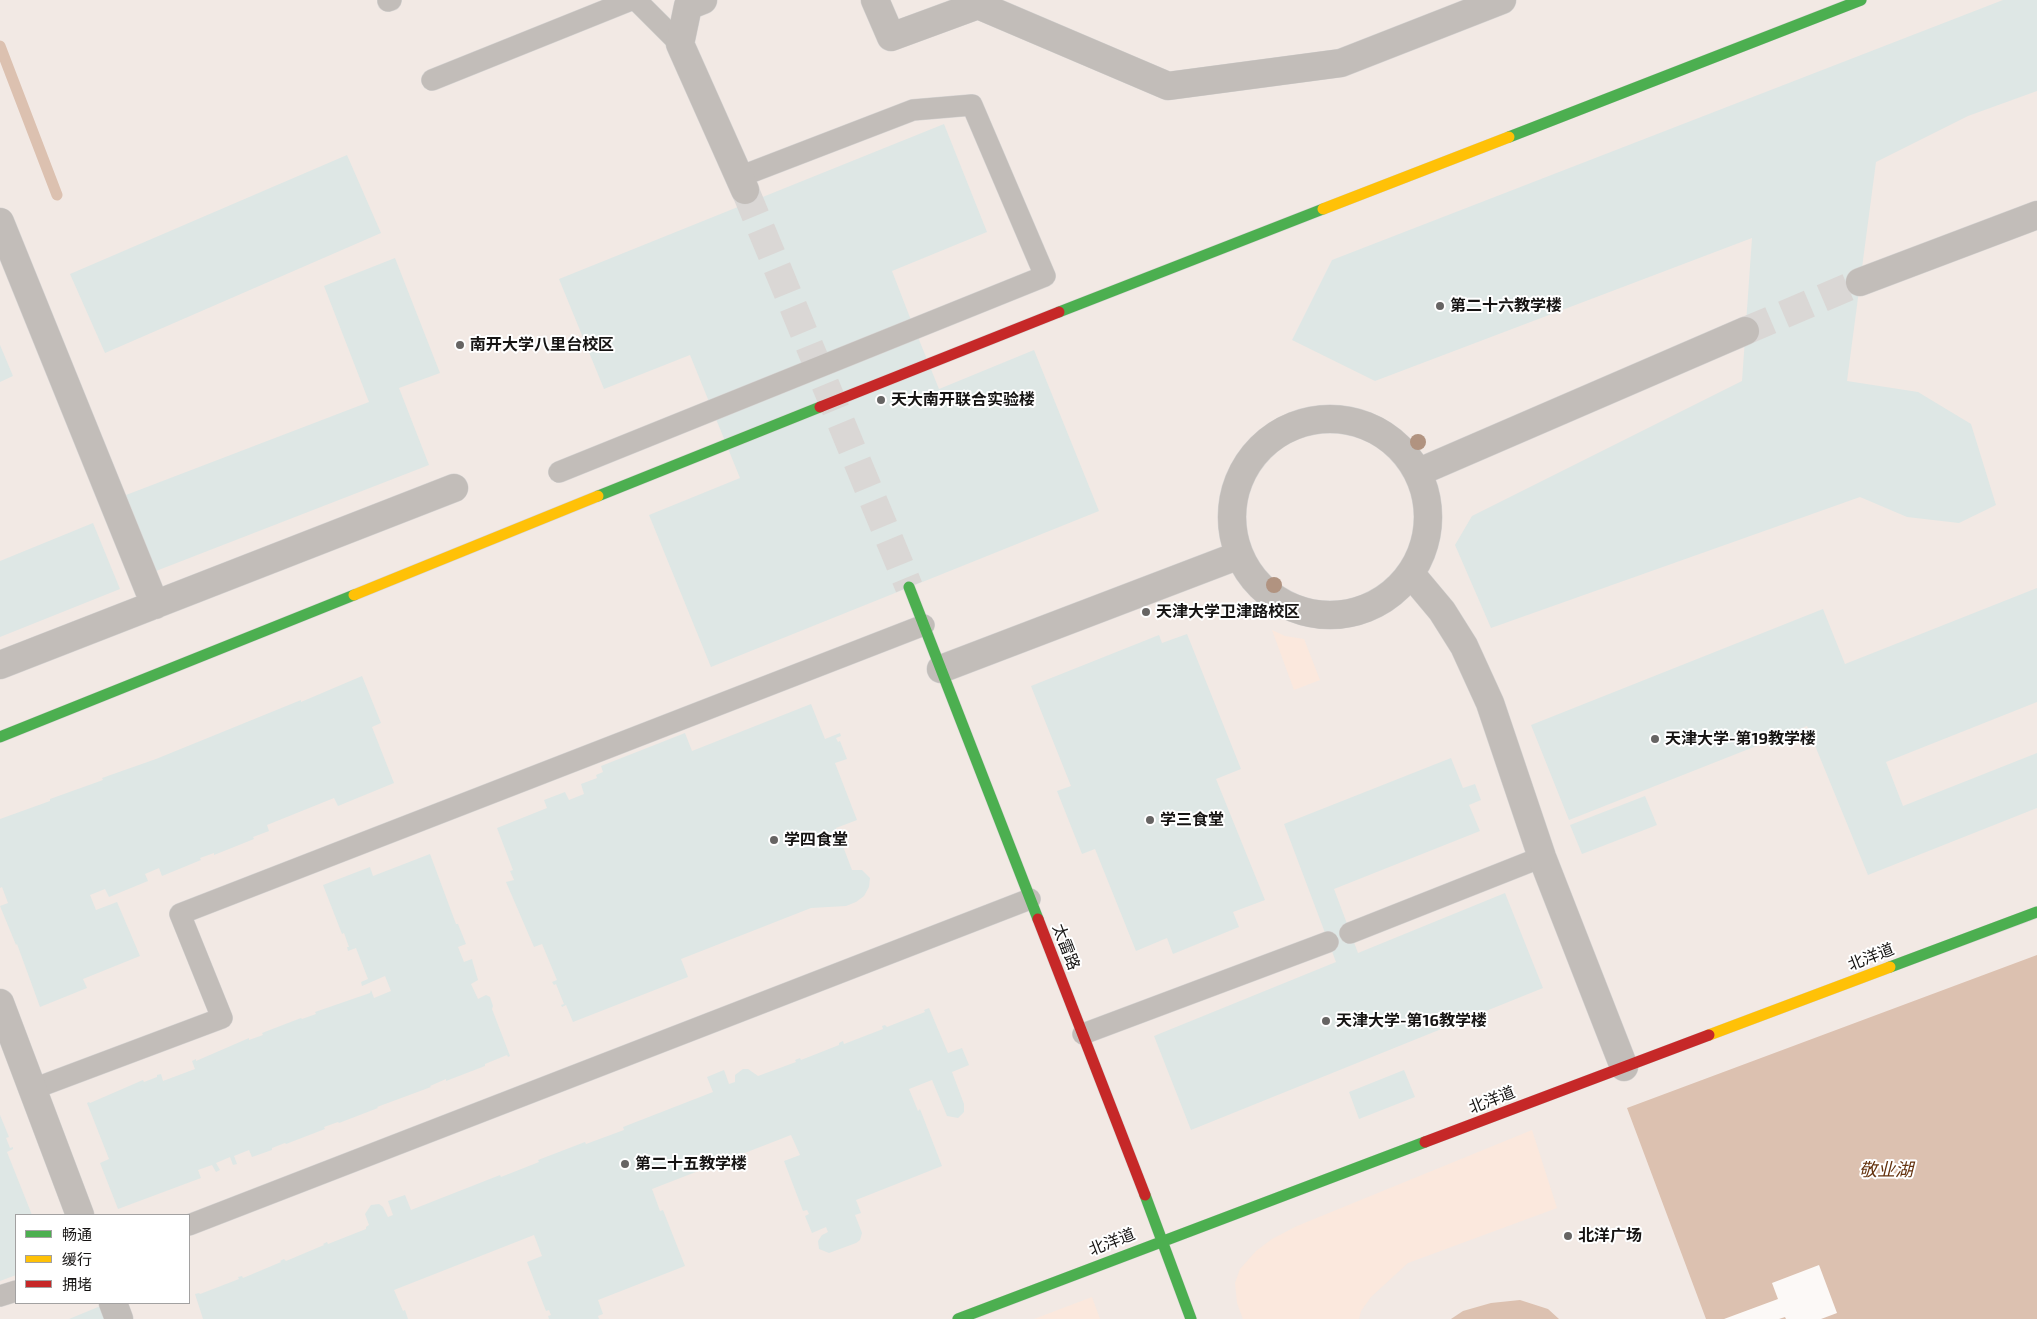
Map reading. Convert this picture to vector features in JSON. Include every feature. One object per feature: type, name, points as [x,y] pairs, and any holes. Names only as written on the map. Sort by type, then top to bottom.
[{"type":"street","points":[[702,0],[688,6],[680,44],[742,183]]},
{"type":"street","points":[[875,0],[891,37],[977,2],[1168,86],[1341,62],[1502,0]]},
{"type":"street","points":[[0,737],[928,363],[1861,0]]},
{"type":"street","points":[[1860,282],[2037,215]]},
{"type":"street","points":[[0,222],[155,605]]},
{"type":"street","points":[[1419,472],[1745,331]]},
{"type":"street","points":[[1315,419],[1346,420],[1376,429],[1401,448],[1419,472],[1429,506],[1426,542],[1411,574],[1390,595],[1365,609],[1336,615],[1308,613],[1281,603],[1258,584],[1237,556],[1232,531],[1233,500],[1242,471],[1261,446],[1286,428],[1315,419]]},
{"type":"street","points":[[0,665],[454,488]]},
{"type":"street","points":[[941,669],[1237,556]]},
{"type":"street","points":[[1411,574],[1442,611],[1459,639],[1490,703],[1542,858],[1624,1068]]},
{"type":"street","name":"太雷路","points":[[909,587],[1083,1034],[1162,1240],[1190,1319]]},
{"type":"street","name":"北洋道","points":[[958,1319],[1162,1240],[2037,912]]},
{"type":"street","points":[[0,1003],[8,1044],[33,1089],[80,1214]]},
{"type":"street","points":[[113,1304],[119,1319]]},
{"type":"lane","points":[[432,80],[632,0]]},
{"type":"lane","points":[[636,0],[680,44]]},
{"type":"lane","points":[[560,472],[1045,276],[972,105],[913,110],[742,183]]},
{"type":"lane","points":[[33,1089],[222,1018],[180,914],[924,625]]},
{"type":"lane","points":[[1350,933],[1542,858]]},
{"type":"lane","points":[[190,1225],[1030,899]]},
{"type":"lane","points":[[1083,1034],[1328,942]]},
{"type":"lane","points":[[0,1296],[15,1290]]},
{"type":"shaded area","name":"天津大学卫津路校区","points":[[0,0],[2037,0],[2037,1319],[0,1319]]},
{"type":"shaded area","points":[[1272,630],[1285,636],[1304,639],[1320,680],[1294,690]]},
{"type":"shaded area","points":[[1532,1130],[1557,1208],[1408,1263],[1371,1297],[1361,1311],[1359,1319],[1243,1319],[1237,1303],[1235,1283],[1240,1269],[1256,1251],[1272,1239],[1297,1226]]},
{"type":"shaded area","points":[[1092,1297],[1100,1319],[1034,1319]]},
{"type":"water","name":"敬业湖","points":[[2037,955],[2037,1319],[1706,1319],[1627,1108]]},
{"type":"water","points":[[1520,1300],[1548,1309],[1559,1319],[1451,1319],[1463,1311],[1491,1303]]},
{"type":"pier","points":[[1819,1265],[1837,1313],[1821,1319],[1786,1319],[1785,1317],[1779,1319],[1724,1319],[1778,1299],[1772,1283]]},
{"type":"building","name":"第二十六教学楼","points":[[2003,0],[2037,0],[2037,91],[1968,116],[1876,162],[1847,381],[1918,392],[1971,424],[1996,505],[1959,523],[1907,517],[1860,497],[1491,628],[1455,545],[1472,516],[1742,381],[1752,238],[1375,381],[1292,340],[1332,260]]},
{"type":"building","name":"天大南开联合实验楼","points":[[944,124],[987,232],[892,271],[909,315],[939,389],[1034,350],[1099,511],[711,667],[649,515],[740,478],[690,355],[604,389],[559,279]]},
{"type":"building","points":[[347,155],[381,233],[105,353],[70,274]]},
{"type":"building","points":[[395,258],[440,373],[399,388],[429,465],[156,571],[126,495],[369,402],[324,286]]},
{"type":"building","points":[[0,345],[13,376],[0,382]]},
{"type":"building","points":[[93,523],[120,589],[0,637],[0,561]]},
{"type":"building","name":"天津大学-第19教学楼","points":[[2037,588],[2037,702],[1886,762],[1903,806],[2037,753],[2037,808],[1868,875],[1807,726],[1569,820],[1531,725],[1823,609],[1845,664]]},
{"type":"building","name":"学三食堂","points":[[1187,634],[1241,769],[1216,779],[1265,900],[1233,912],[1239,927],[1173,954],[1167,938],[1136,951],[1095,849],[1082,854],[1057,791],[1071,786],[1031,686],[1159,635],[1162,643]]},
{"type":"building","points":[[362,676],[381,723],[372,727],[394,783],[338,806],[334,798],[267,825],[269,831],[253,837],[254,839],[214,855],[214,853],[200,858],[201,860],[162,876],[159,868],[145,874],[148,881],[109,897],[105,889],[90,895],[96,910],[117,902],[140,956],[83,979],[87,988],[40,1007],[17,944],[0,906],[8,903],[2,887],[0,888],[0,819],[50,801],[50,799],[103,780],[102,778],[156,759],[301,700],[301,702]]},
{"type":"building","points":[[811,704],[825,739],[840,733],[841,736],[836,738],[838,742],[840,741],[847,759],[835,763],[857,820],[836,828],[852,870],[862,870],[870,878],[869,887],[864,896],[846,906],[811,908],[681,959],[688,977],[573,1022],[566,1005],[562,1007],[561,1005],[564,1004],[556,984],[554,985],[552,982],[557,980],[542,944],[534,947],[506,882],[514,880],[510,871],[513,870],[497,828],[547,808],[544,800],[565,792],[569,800],[584,794],[581,784],[597,778],[596,775],[603,772],[601,766],[685,733],[692,751]]},
{"type":"building","name":"天津大学-第16教学楼","points":[[1451,758],[1463,788],[1475,784],[1481,800],[1469,805],[1480,831],[1334,889],[1358,953],[1505,893],[1543,988],[1191,1130],[1154,1036],[1336,962],[1284,824]]},
{"type":"building","points":[[1645,796],[1657,825],[1582,854],[1570,825]]},
{"type":"building","points":[[430,854],[456,924],[458,924],[466,944],[458,947],[464,962],[472,959],[478,980],[471,984],[478,999],[486,995],[490,997],[492,1009],[510,1056],[508,1057],[507,1055],[485,1064],[485,1066],[446,1081],[446,1079],[378,1108],[324,1127],[325,1129],[272,1148],[272,1150],[252,1157],[249,1150],[234,1156],[237,1164],[233,1165],[230,1157],[216,1163],[220,1170],[216,1172],[212,1165],[198,1170],[201,1178],[118,1209],[100,1163],[109,1159],[87,1103],[143,1080],[144,1082],[157,1077],[157,1075],[161,1074],[163,1081],[195,1069],[192,1061],[196,1059],[196,1061],[249,1038],[249,1040],[263,1035],[262,1033],[316,1014],[315,1012],[370,993],[371,990],[374,998],[391,991],[385,976],[362,986],[361,982],[368,979],[356,948],[348,951],[347,947],[349,947],[344,933],[342,934],[323,885],[370,867],[373,876]]},
{"type":"building","name":"第二十五教学楼","points":[[929,1008],[948,1053],[962,1048],[969,1065],[952,1072],[964,1104],[964,1112],[958,1118],[947,1116],[932,1080],[909,1089],[918,1111],[920,1109],[942,1166],[856,1200],[861,1213],[855,1215],[862,1233],[860,1240],[856,1243],[829,1253],[819,1249],[818,1241],[822,1235],[828,1232],[826,1227],[812,1233],[805,1216],[809,1214],[807,1210],[803,1211],[784,1161],[800,1155],[791,1135],[652,1189],[660,1211],[663,1210],[685,1266],[598,1300],[603,1314],[598,1316],[599,1319],[549,1319],[548,1316],[551,1315],[549,1310],[546,1311],[527,1262],[542,1256],[534,1235],[394,1290],[408,1319],[203,1319],[195,1294],[200,1294],[239,1279],[238,1277],[242,1276],[243,1278],[284,1259],[286,1261],[327,1242],[328,1244],[366,1229],[369,1225],[365,1214],[371,1205],[379,1204],[383,1207],[388,1217],[393,1215],[388,1201],[405,1195],[411,1210],[500,1175],[501,1177],[585,1142],[586,1144],[624,1130],[623,1127],[713,1092],[707,1077],[724,1070],[729,1084],[735,1082],[735,1075],[743,1069],[748,1069],[758,1076],[796,1062],[795,1060],[800,1058],[801,1060],[839,1045],[843,1041],[844,1044],[883,1029],[882,1026],[885,1025],[887,1027],[925,1012],[924,1010]]},
{"type":"building","points":[[1404,1070],[1415,1097],[1359,1119],[1349,1092]]},
{"type":"building","points":[[0,1115],[9,1137],[6,1138],[10,1148],[13,1147],[13,1149],[7,1152],[32,1214],[15,1214],[15,1275],[0,1281]]},
{"type":"building","points":[[103,1305],[108,1319],[69,1319]]},
{"type":"waterway","points":[[0,46],[57,195]]},
{"type":"tunnel","points":[[745,190],[909,587]]},
{"type":"tunnel","points":[[1745,331],[1860,282]]},
{"type":"traffic: fast","points":[[1509,137],[1861,0]]},
{"type":"traffic: fast","points":[[1059,312],[1323,209]]},
{"type":"traffic: fast","points":[[598,496],[820,407]]},
{"type":"traffic: fast","points":[[909,587],[1038,919]]},
{"type":"traffic: fast","points":[[0,737],[354,595]]},
{"type":"traffic: fast","points":[[1890,967],[2037,912]]},
{"type":"traffic: fast","points":[[958,1319],[1425,1142]]},
{"type":"traffic: fast","points":[[1145,1195],[1191,1319]]},
{"type":"traffic: slow","points":[[1323,209],[1509,137]]},
{"type":"traffic: slow","points":[[354,595],[598,496]]},
{"type":"traffic: slow","points":[[1709,1035],[1890,967]]},
{"type":"traffic: jam","points":[[820,407],[1059,312]]},
{"type":"traffic: jam","points":[[1038,919],[1145,1195]]},
{"type":"traffic: jam","points":[[1425,1142],[1709,1035]]},
{"type":"place","name":"第二十六教学楼","points":[[1440,306]]},
{"type":"place","name":"南开大学八里台校区","points":[[460,345]]},
{"type":"place","name":"天大南开联合实验楼","points":[[881,400]]},
{"type":"place","name":"天津大学卫津路校区","points":[[1146,612]]},
{"type":"place","name":"天津大学-第19教学楼","points":[[1655,739]]},
{"type":"place","name":"学三食堂","points":[[1150,820]]},
{"type":"place","name":"学四食堂","points":[[774,840]]},
{"type":"place","name":"天津大学-第16教学楼","points":[[1326,1021]]},
{"type":"place","name":"第二十五教学楼","points":[[625,1164]]},
{"type":"place","name":"北洋广场","points":[[1568,1236]]}]
